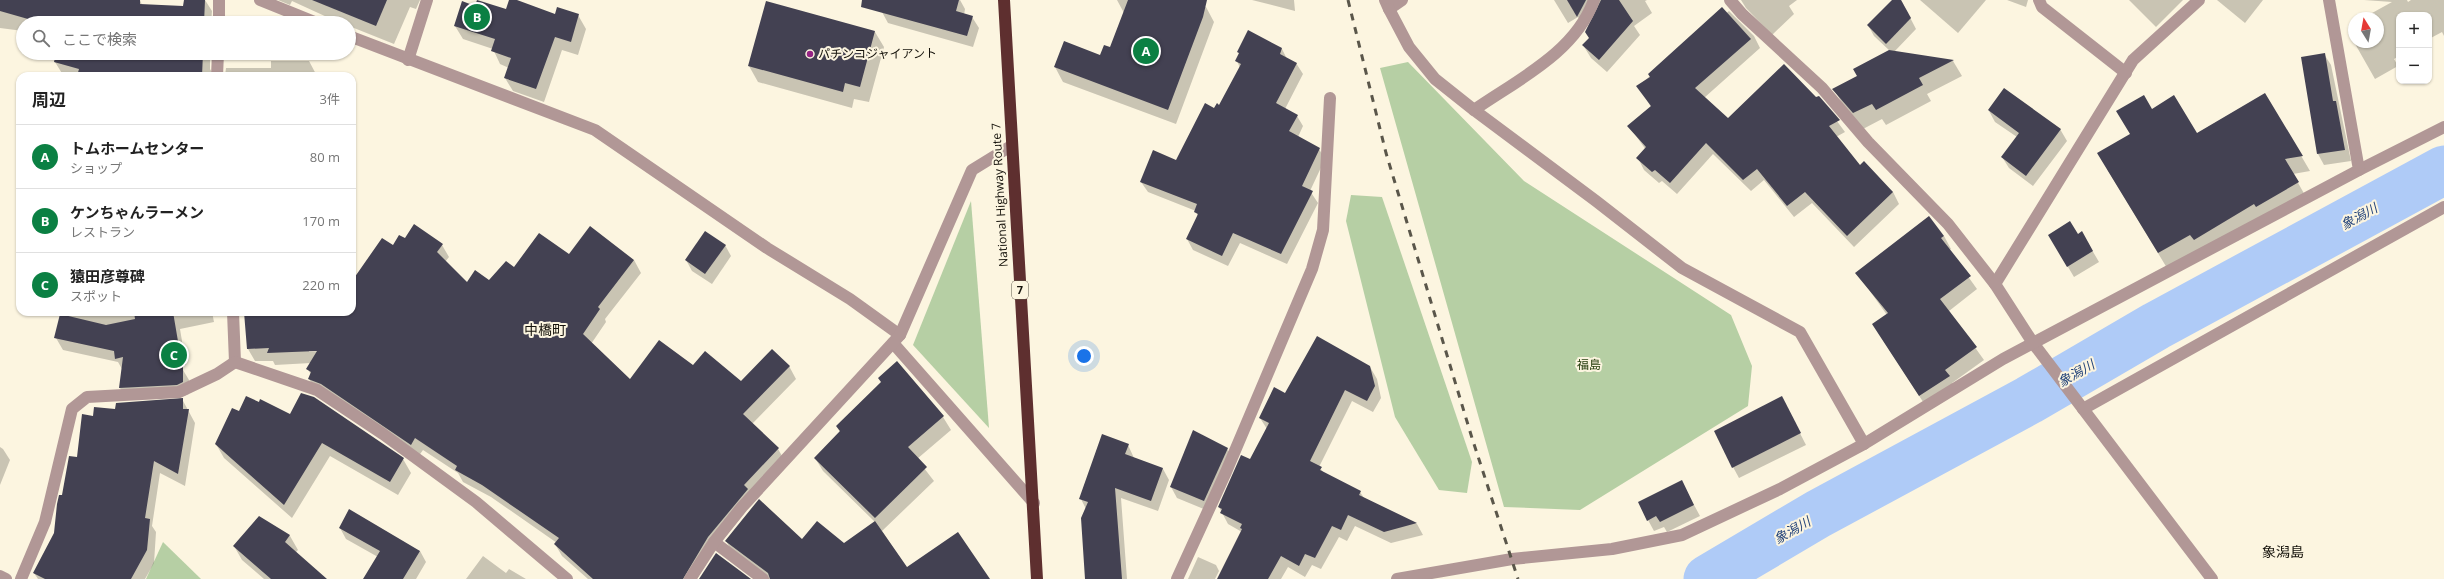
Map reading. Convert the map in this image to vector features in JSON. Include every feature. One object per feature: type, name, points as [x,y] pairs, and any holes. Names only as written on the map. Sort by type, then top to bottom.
[{"type":"highway","name":"National Highway Route 7","points":[[1006,2],[1011,146],[1034,503],[1037,579]]},
{"type":"street","points":[[219,0],[219,16]]},
{"type":"street","points":[[260,0],[300,16]]},
{"type":"street","points":[[408,60],[427,0]]},
{"type":"street","points":[[1402,0],[1387,4],[1409,47],[1435,79],[1474,110],[1596,200],[1682,268],[1800,332],[1864,444]]},
{"type":"street","points":[[1474,110],[1565,47],[1590,12],[1594,0]]},
{"type":"street","points":[[1730,0],[1742,14],[1822,88],[1868,142],[1948,224],[1995,284],[2033,344],[2212,579]]},
{"type":"street","points":[[2039,0],[2042,7],[2126,73]]},
{"type":"street","points":[[1995,284],[2133,60],[2199,0]]},
{"type":"street","points":[[2329,0],[2359,170]]},
{"type":"street","points":[[356,39],[408,60],[595,130],[767,248],[850,299],[896,339],[1034,503]]},
{"type":"street","points":[[217,72],[218,60]]},
{"type":"street","points":[[1177,579],[1226,472],[1312,269],[1322,230],[1330,98]]},
{"type":"street","points":[[1397,579],[1512,558],[1612,549],[1682,535],[1780,489],[1864,444],[2033,344],[2359,170],[2444,127]]},
{"type":"street","points":[[690,579],[714,542],[742,507],[896,339],[972,170],[1011,146]]},
{"type":"street","points":[[2082,409],[2444,207]]},
{"type":"street","points":[[233,316],[235,362]]},
{"type":"street","points":[[21,579],[45,522],[72,410],[87,397],[179,392],[217,374],[235,362]]},
{"type":"street","points":[[235,362],[317,390],[384,434],[476,502],[567,579]]},
{"type":"street","points":[[714,542],[763,579]]},
{"type":"street","points":[[0,576],[6,579]]},
{"type":"green space","name":"福島","points":[[1408,62],[1524,181],[1731,315],[1752,366],[1748,406],[1580,510],[1504,507],[1380,68]]},
{"type":"green space","points":[[1351,195],[1382,197],[1472,462],[1467,493],[1439,490],[1395,417],[1346,221]]},
{"type":"green space","points":[[971,201],[989,428],[913,345]]},
{"type":"green space","points":[[163,542],[201,579],[146,579]]},
{"type":"building","points":[[0,0],[140,0],[140,4],[183,6],[184,0],[205,0],[204,16],[18,16],[0,11]]},
{"type":"building","points":[[312,0],[387,0],[376,26],[356,18],[356,16],[351,16]]},
{"type":"building","points":[[477,0],[506,9],[509,0],[517,0],[555,14],[557,7],[579,14],[571,42],[555,37],[536,89],[504,78],[511,58],[491,51],[495,39],[454,26],[462,1],[475,6]]},
{"type":"building","points":[[862,0],[959,0],[956,11],[973,16],[967,36],[861,7]]},
{"type":"building","points":[[1128,0],[1207,0],[1203,17],[1168,110],[1054,67],[1064,41],[1100,55],[1104,45],[1110,47]]},
{"type":"building","points":[[1567,0],[1586,0],[1577,17]]},
{"type":"building","points":[[1601,0],[1619,0],[1633,21],[1599,60],[1582,45],[1589,38],[1585,32]]},
{"type":"building","points":[[1892,0],[1901,0],[1911,18],[1886,44],[1867,25]]},
{"type":"building","name":"パチンコジャイアント","points":[[766,1],[875,31],[860,87],[845,83],[843,92],[748,66]]},
{"type":"building","points":[[1722,7],[1751,39],[1695,88],[1728,118],[1784,64],[1816,97],[1819,96],[1840,120],[1829,126],[1860,165],[1864,161],[1893,192],[1847,236],[1805,192],[1787,206],[1757,169],[1743,180],[1706,143],[1670,183],[1655,170],[1652,172],[1636,158],[1646,147],[1627,126],[1651,106],[1636,86],[1650,77],[1648,74]]},
{"type":"building","points":[[1248,30],[1282,48],[1280,54],[1297,63],[1276,103],[1298,115],[1289,131],[1320,148],[1302,186],[1313,191],[1281,254],[1233,233],[1222,256],[1186,239],[1198,214],[1194,212],[1197,204],[1140,182],[1153,150],[1176,160],[1205,103],[1214,108],[1217,103],[1219,105],[1241,64],[1235,61],[1239,53],[1237,52]]},
{"type":"building","points":[[1889,50],[1954,60],[1919,78],[1923,85],[1876,110],[1872,104],[1853,113],[1832,89],[1857,76],[1853,69]]},
{"type":"building","points":[[2325,53],[2333,101],[2336,101],[2345,150],[2317,154],[2301,57]]},
{"type":"building","points":[[54,60],[203,60],[202,72],[78,72],[79,69],[54,62]]},
{"type":"building","points":[[2004,88],[2061,129],[2026,176],[2001,157],[2019,133],[1988,110]]},
{"type":"building","points":[[2265,93],[2303,156],[2285,159],[2299,182],[2256,207],[2254,204],[2194,240],[2190,235],[2158,253],[2097,153],[2130,134],[2116,111],[2144,95],[2152,109],[2174,95],[2197,133]]},
{"type":"building","points":[[1929,216],[1944,236],[1941,238],[1971,276],[1940,299],[1977,347],[1945,370],[1950,376],[1919,396],[1872,324],[1888,313],[1855,273]]},
{"type":"building","points":[[2070,221],[2078,234],[2082,231],[2093,251],[2067,267],[2048,235]]},
{"type":"building","points":[[414,224],[443,244],[437,252],[467,282],[475,270],[489,280],[506,261],[514,267],[539,233],[569,254],[590,226],[634,260],[598,307],[600,309],[583,334],[630,379],[659,340],[693,365],[705,351],[741,381],[772,349],[790,366],[743,414],[779,448],[744,485],[748,489],[708,537],[683,579],[593,579],[554,544],[559,538],[482,485],[455,470],[457,466],[415,438],[411,445],[321,384],[308,379],[311,372],[306,369],[317,351],[267,353],[269,348],[247,349],[244,316],[356,316],[356,275],[382,238],[393,245],[399,235],[405,238]]},
{"type":"building","points":[[705,231],[726,245],[705,274],[685,260]]},
{"type":"building","points":[[60,316],[68,316],[106,325],[135,319],[135,316],[174,316],[180,353],[164,354],[179,362],[179,366],[183,367],[183,382],[177,385],[119,388],[123,357],[115,359],[114,351],[54,338]]},
{"type":"building","points":[[1317,336],[1370,366],[1375,386],[1367,401],[1345,390],[1310,461],[1322,467],[1320,470],[1361,491],[1359,495],[1417,523],[1384,532],[1348,515],[1341,530],[1332,526],[1315,558],[1305,554],[1299,566],[1281,556],[1268,579],[1217,579],[1242,529],[1240,528],[1242,524],[1220,513],[1222,509],[1218,507],[1241,455],[1250,459],[1269,423],[1259,418],[1274,387],[1285,393]]},
{"type":"building","points":[[897,361],[944,416],[908,447],[927,467],[875,518],[814,458],[840,431],[836,426],[881,382],[878,378]]},
{"type":"building","points":[[301,393],[314,397],[404,458],[390,482],[322,443],[284,505],[215,444],[232,408],[239,411],[246,396],[259,402],[260,399],[290,414]]},
{"type":"building","points":[[1782,396],[1801,433],[1732,468],[1714,431]]},
{"type":"building","points":[[183,398],[183,409],[189,409],[178,474],[154,461],[145,518],[150,519],[147,550],[131,579],[45,579],[33,573],[54,533],[57,504],[59,495],[62,495],[69,456],[77,457],[82,414],[93,416],[94,407],[115,409],[116,403]]},
{"type":"building","points":[[1193,430],[1228,448],[1204,501],[1170,487]]},
{"type":"building","points":[[1102,434],[1129,444],[1125,454],[1163,468],[1151,501],[1115,488],[1122,579],[1085,579],[1081,518],[1088,502],[1079,499]]},
{"type":"building","points":[[1682,480],[1694,505],[1660,522],[1656,516],[1647,521],[1638,502]]},
{"type":"building","points":[[759,499],[802,539],[817,521],[844,543],[875,521],[907,567],[958,532],[990,579],[770,579],[768,573],[725,541]]},
{"type":"building","points":[[349,509],[420,551],[403,579],[363,579],[380,551],[339,528]]},
{"type":"building","points":[[259,516],[290,535],[285,542],[327,579],[271,579],[233,546]]},
{"type":"building","points":[[716,553],[751,579],[699,579]]},
{"type":"waterway","name":"象潟川","points":[[1708,579],[1818,514],[2029,400],[2156,326],[2444,170]]},
{"type":"railway","points":[[1348,0],[1386,153],[1472,438],[1518,579]]},
{"type":"place","name":"ケンちゃんラーメン","points":[[477,17]]},
{"type":"place","name":"トムホームセンター","points":[[1146,51]]},
{"type":"place","name":"パチンコジャイアント","points":[[810,54]]},
{"type":"place","name":"猿田彦尊碑","points":[[174,355]]},
{"type":"district","name":"中橋町","points":[[545,330]]},
{"type":"district","name":"象潟島","points":[[2283,552]]}]
